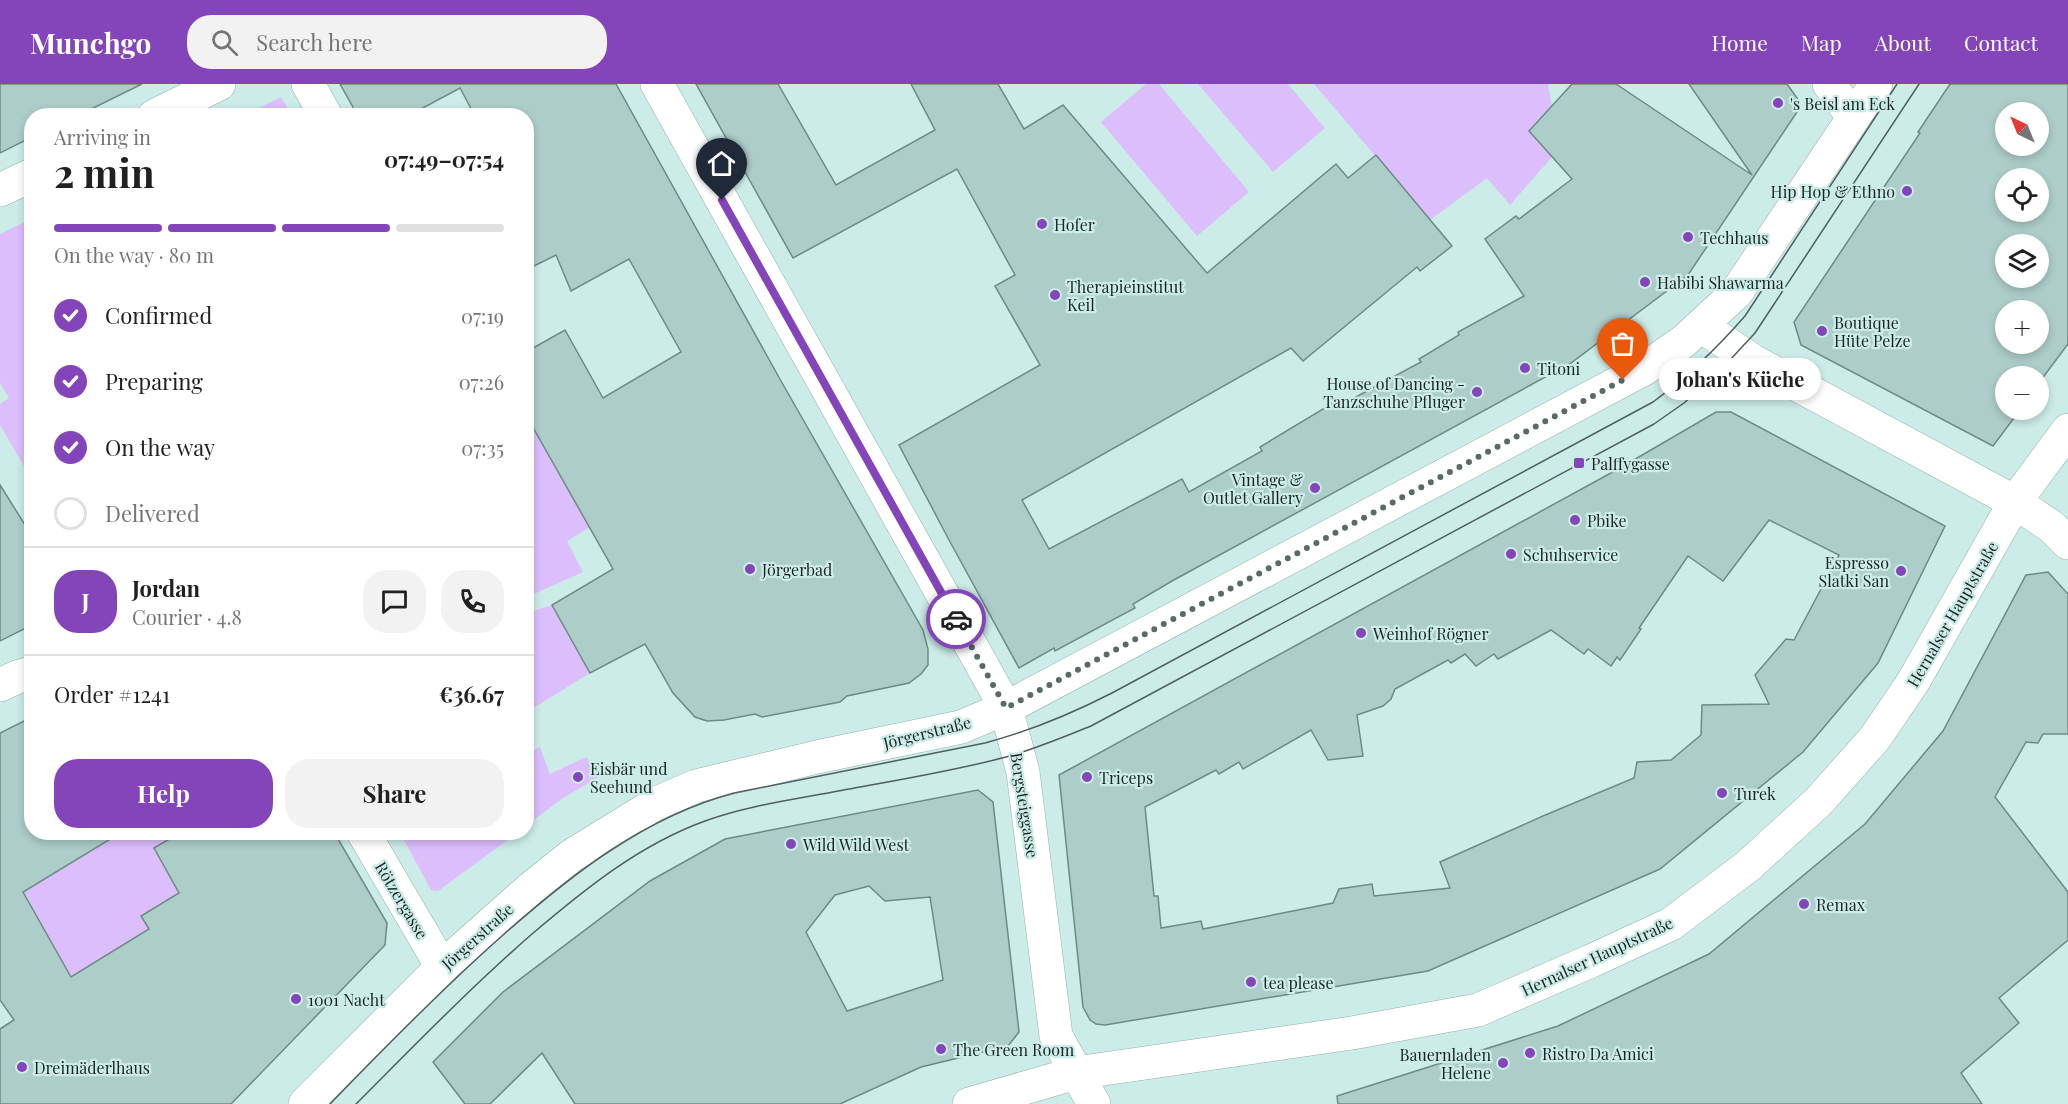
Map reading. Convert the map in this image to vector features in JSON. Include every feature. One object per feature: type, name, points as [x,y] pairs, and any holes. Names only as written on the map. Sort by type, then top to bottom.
[{"type":"main road","points":[[170,108],[219,84]]},
{"type":"main road","points":[[308,84],[322,108]]},
{"type":"main road","name":"Bergsteiggasse","points":[[657,84],[1006,708],[1023,772],[1056,1036],[1094,1104]]},
{"type":"main road","points":[[1829,84],[1853,117]]},
{"type":"main road","name":"Jörgerstraße","points":[[305,1104],[442,967],[571,856],[657,803],[696,786],[817,757],[961,727],[1006,708],[1644,369],[1667,354],[1701,326],[1736,293],[1876,84]]},
{"type":"main road","points":[[0,190],[24,179]]},
{"type":"main road","points":[[1701,326],[1753,361],[2015,502],[2052,526],[2068,543]]},
{"type":"main road","name":"Hernalser Hauptstraße","points":[[969,1104],[1076,1073],[1352,1033],[1478,1010],[1671,924],[1748,866],[1819,801],[1875,738],[1913,682],[2015,502],[2068,430]]},
{"type":"main road","points":[[0,685],[24,675]]},
{"type":"main road","name":"Rötzergasse","points":[[368,840],[442,967]]},
{"type":"shaded area","points":[[1146,84],[1159,84],[1249,192],[1197,236],[1101,122]]},
{"type":"shaded area","points":[[1198,84],[1288,84],[1325,128],[1273,172]]},
{"type":"shaded area","points":[[1314,84],[1548,84],[1552,106],[1530,131],[1552,157],[1510,205],[1487,178],[1430,220]]},
{"type":"shaded area","points":[[281,97],[288,108],[258,108]]},
{"type":"shaded area","points":[[24,222],[24,466],[0,425],[0,404],[9,398],[0,383],[0,234]]},
{"type":"shaded area","points":[[536,432],[590,527],[567,541],[583,572],[534,594],[534,433]]},
{"type":"shaded area","points":[[552,605],[590,673],[534,708],[534,611]]},
{"type":"shaded area","points":[[540,747],[550,774],[586,757],[602,775],[563,798],[534,820],[534,750]]},
{"type":"shaded area","points":[[169,840],[154,849],[179,893],[149,929],[72,977],[0,857],[30,856],[45,879],[109,841]]},
{"type":"shaded area","points":[[404,840],[507,840],[438,891],[431,890]]},
{"type":"building","points":[[0,84],[142,84],[93,108],[24,108],[24,141],[0,153]]},
{"type":"building","points":[[340,84],[616,84],[923,630],[928,649],[928,665],[921,674],[909,683],[847,696],[840,702],[762,717],[755,714],[707,721],[695,717],[673,693],[645,644],[590,673],[552,605],[613,569],[534,429],[534,347],[565,330],[603,398],[681,352],[629,259],[571,291],[556,255],[534,266],[534,108],[471,108],[460,88],[423,108],[354,108]]},
{"type":"building","points":[[696,84],[778,84],[836,185],[935,130],[911,84],[998,84],[1024,129],[1063,105],[1207,273],[1336,164],[1348,178],[1376,155],[1452,246],[1420,271],[1417,267],[1303,361],[1291,348],[1022,500],[1049,549],[1182,479],[1189,492],[1262,451],[1260,447],[1338,400],[1341,405],[1421,362],[1419,359],[1459,335],[1458,332],[1524,296],[1485,239],[1516,216],[1519,219],[1572,179],[1529,131],[1572,84],[1616,84],[1752,175],[1689,84],[1787,84],[1797,98],[1797,112],[1688,275],[1571,363],[1172,581],[1133,604],[1135,608],[1019,668],[899,445],[1040,365],[995,286],[1015,275],[957,169],[793,258]]},
{"type":"building","points":[[1950,84],[2068,84],[2068,344],[2049,369],[2049,366],[1995,366],[1995,420],[2012,420],[1993,446],[1801,345],[1794,322],[1920,133],[1918,132]]},
{"type":"building","points":[[1716,412],[1731,412],[1945,526],[1878,663],[1803,752],[1660,869],[1428,971],[1105,1025],[1096,1024],[1090,1020],[1083,1007],[1059,775],[1620,468]],"holes":[[[1769,520],[1839,555],[1794,640],[1786,639],[1755,675],[1769,704],[1702,705],[1701,735],[1671,760],[1637,762],[1634,778],[1440,862],[1450,888],[1374,896],[1372,884],[1339,889],[1333,903],[1203,929],[1201,921],[1161,928],[1158,896],[1154,896],[1145,807],[1216,770],[1219,774],[1239,762],[1243,769],[1311,730],[1328,760],[1363,756],[1357,715],[1383,706],[1391,699],[1395,689],[1448,660],[1451,663],[1465,654],[1476,666],[1494,654],[1498,659],[1551,630],[1584,654],[1588,649],[1611,666],[1617,657],[1620,660],[1688,556],[1723,581]]]},
{"type":"building","points":[[0,485],[24,523],[24,629],[0,641]]},
{"type":"building","points":[[2048,572],[2068,594],[2068,734],[2043,734],[2038,743],[2026,742],[1995,797],[2068,892],[2068,940],[1999,998],[2019,1023],[1961,1073],[1982,1104],[1338,1104],[1337,1096],[1558,1026],[1709,954],[1865,824],[1943,731],[2026,575]]},
{"type":"building","points":[[24,721],[24,840],[109,840],[23,892],[71,977],[149,929],[141,916],[179,893],[154,848],[168,840],[339,840],[387,923],[385,945],[231,1104],[0,1104],[0,1029],[14,1020],[0,1000],[0,733]]},
{"type":"building","points":[[978,790],[993,802],[1019,1032],[1008,1046],[921,1067],[840,1104],[575,1104],[542,1053],[490,1104],[465,1104],[433,1062],[503,992],[650,881],[725,839]],"holes":[[[869,886],[885,901],[930,897],[943,980],[847,1011],[806,932],[835,895]]]},
{"type":"tram line","points":[[330,1104],[415,1018],[503,935],[582,870],[639,833],[670,817],[734,793],[985,743],[1066,715],[1112,693],[1653,402],[1701,362],[1745,316],[1897,84]]},
{"type":"tram line","points":[[356,1104],[464,996],[532,934],[593,885],[635,855],[658,842],[705,821],[736,811],[1006,757],[1091,726],[1654,424],[1684,403],[1716,375],[1755,333],[1919,84]]},
{"type":"way so far","points":[[956,619],[1006,708],[1623,380]]},
{"type":"place","name":"'s Beisl am Eck","points":[[1778,103]]},
{"type":"place","name":"Hip Hop & Ethno","points":[[1907,191]]},
{"type":"place","name":"Hofer","points":[[1042,224]]},
{"type":"place","name":"Techhaus","points":[[1688,237]]},
{"type":"place","name":"Habibi Shawarma","points":[[1645,282]]},
{"type":"place","name":"Therapieinstitut Keil","points":[[1055,295]]},
{"type":"place","name":"Boutique Hüte Pelze","points":[[1822,331]]},
{"type":"place","name":"Titoni","points":[[1525,368]]},
{"type":"place","name":"Johan's Küche","points":[[1623,380]]},
{"type":"place","name":"House of Dancing - Tanzschuhe Pfluger","points":[[1477,392]]},
{"type":"place","name":"Palffygasse","points":[[1579,463]]},
{"type":"place","name":"Vintage & Outlet Gallery","points":[[1315,488]]},
{"type":"place","name":"Pbike","points":[[1575,520]]},
{"type":"place","name":"Schuhservice","points":[[1511,554]]},
{"type":"place","name":"Jörgerbad","points":[[750,569]]},
{"type":"place","name":"Espresso Slatki San","points":[[1901,571]]},
{"type":"place","name":"Weinhof Rögner","points":[[1361,633]]},
{"type":"place","name":"Eisbär und Seehund","points":[[578,777]]},
{"type":"place","name":"Triceps","points":[[1087,777]]},
{"type":"place","name":"Turek","points":[[1722,793]]},
{"type":"place","name":"Wild Wild West","points":[[791,844]]},
{"type":"place","name":"Remax","points":[[1804,904]]},
{"type":"place","name":"tea please","points":[[1251,982]]},
{"type":"place","name":"1001 Nacht","points":[[296,999]]},
{"type":"place","name":"The Green Room","points":[[941,1049]]},
{"type":"place","name":"Ristro Da Amici","points":[[1530,1053]]},
{"type":"place","name":"Bauernladen Helene","points":[[1503,1063]]},
{"type":"place","name":"Dreimäderlhaus","points":[[22,1067]]},
{"type":"route","points":[[722,200],[956,619]]}]
